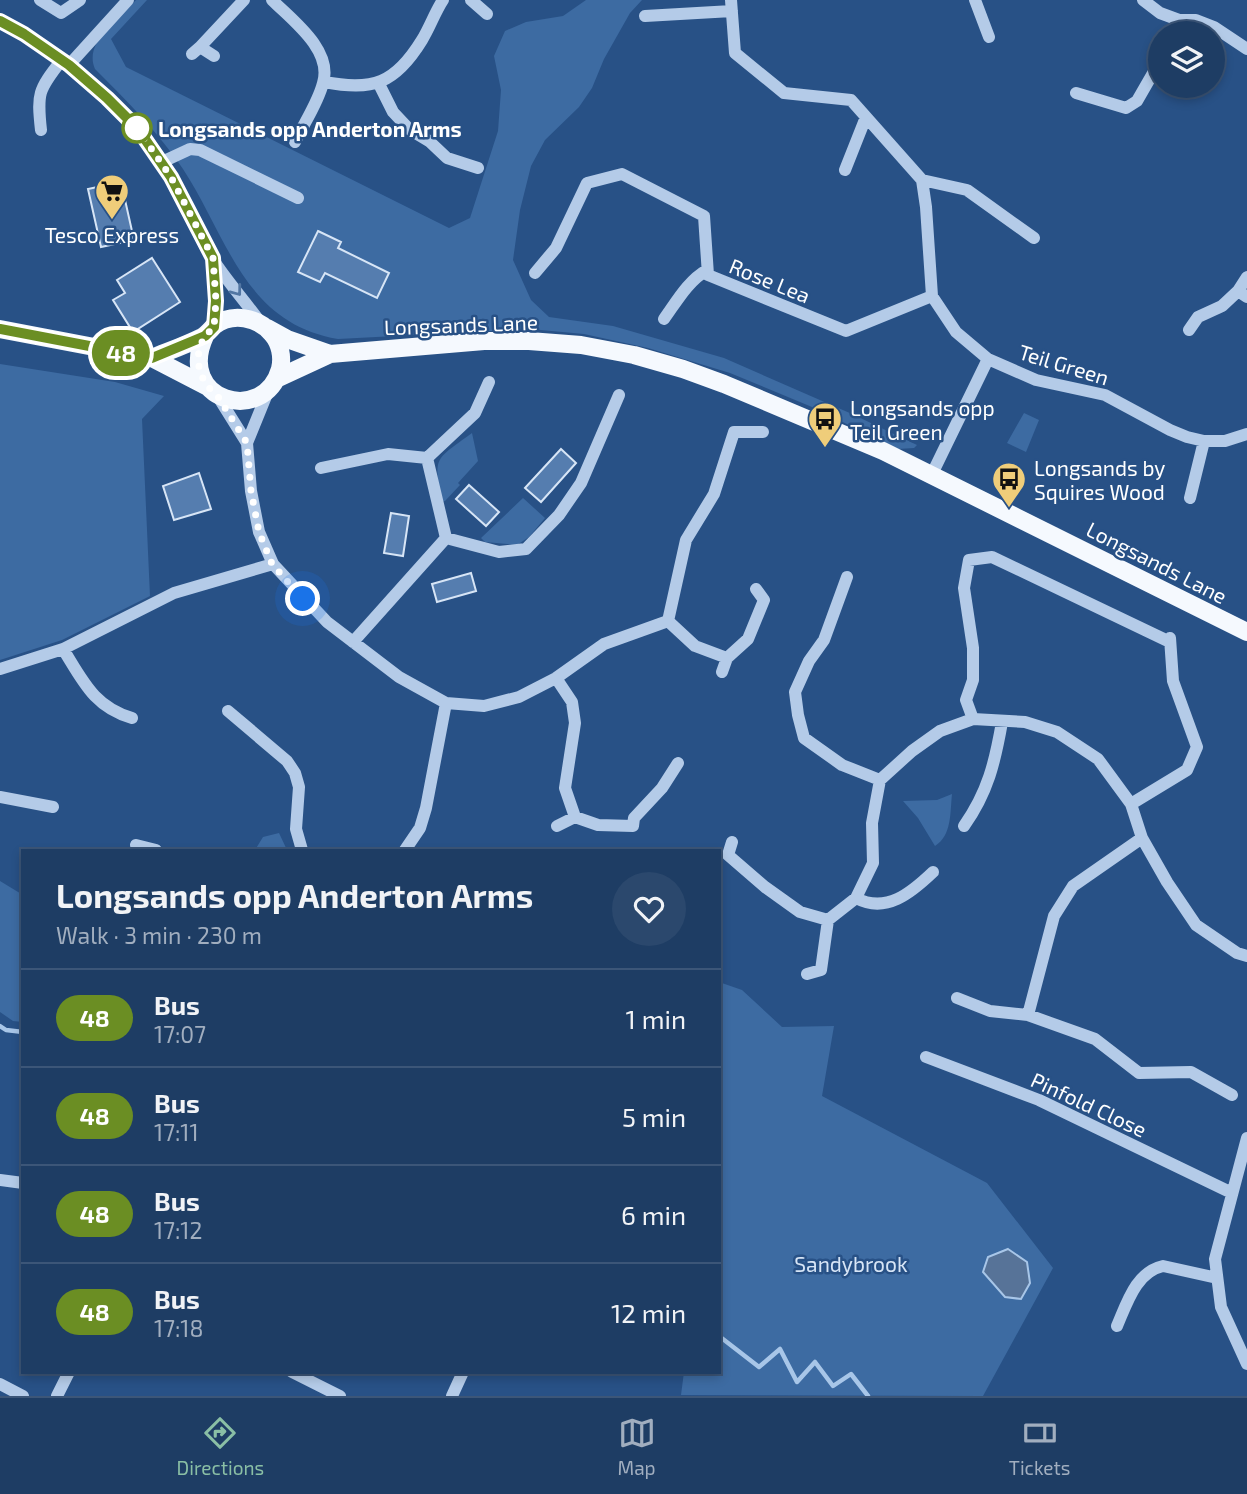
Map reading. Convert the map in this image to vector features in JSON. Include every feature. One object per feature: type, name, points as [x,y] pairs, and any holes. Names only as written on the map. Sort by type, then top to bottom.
[{"type":"main road","points":[[0,328],[69,344],[152,358],[230,400],[244,401],[258,397],[273,384],[281,366],[281,352],[276,339],[264,326],[250,319],[237,318],[225,320],[209,331],[152,358]]},
{"type":"main road","name":"Longsands Lane","points":[[264,326],[287,339],[330,354]]},
{"type":"main road","points":[[209,331],[199,348],[198,362],[201,375],[213,391]]},
{"type":"main road","name":"Longsands Lane","points":[[273,384],[330,354],[484,341],[581,345],[634,355],[724,384],[883,451],[1247,632]]},
{"type":"street","points":[[40,0],[61,13],[80,0]]},
{"type":"street","points":[[41,130],[38,100],[46,80],[128,0]]},
{"type":"street","points":[[214,56],[196,50],[244,0]]},
{"type":"street","points":[[324,82],[352,87],[379,83],[401,68],[422,41],[443,0]]},
{"type":"street","points":[[471,0],[487,14]]},
{"type":"street","points":[[975,0],[989,37]]},
{"type":"street","points":[[1143,0],[1170,21]]},
{"type":"street","points":[[275,1],[311,38],[321,56],[324,82],[295,142]]},
{"type":"street","points":[[645,16],[731,6],[735,53],[784,93],[851,100],[922,180],[932,296]]},
{"type":"street","name":"Longsands Lane","points":[[0,21],[24,34],[65,63],[107,98],[138,129],[162,162],[213,258],[264,326]]},
{"type":"street","points":[[1225,34],[1247,49]]},
{"type":"street","points":[[1076,93],[1126,108],[1137,101],[1148,82]]},
{"type":"street","points":[[379,83],[393,111],[409,129],[429,141],[447,158],[478,168]]},
{"type":"street","points":[[845,170],[866,117]]},
{"type":"street","points":[[162,162],[190,149],[200,150],[298,198]]},
{"type":"street","name":"Rose Lea","points":[[535,273],[556,248],[587,183],[622,174],[704,216],[708,275],[846,331],[932,296]]},
{"type":"street","points":[[922,180],[967,190],[1034,238]]},
{"type":"street","name":"Longsands Lane","points":[[209,331],[216,301],[213,258]]},
{"type":"street","points":[[664,319],[690,283],[707,270]]},
{"type":"street","points":[[1189,330],[1198,317],[1243,294],[1247,277]]},
{"type":"street","name":"Teil Green","points":[[932,296],[956,332],[988,359],[1036,380],[1105,395],[1170,430],[1204,441],[1225,441],[1247,434]]},
{"type":"street","points":[[932,474],[988,359]]},
{"type":"street","points":[[321,468],[388,454],[427,458],[475,413],[489,382]]},
{"type":"street","points":[[247,443],[273,384]]},
{"type":"street","points":[[213,391],[247,443],[251,491],[259,532],[272,564],[327,622],[399,677],[446,703],[484,706],[519,697],[556,678],[604,644],[668,621]]},
{"type":"street","points":[[446,538],[499,552],[526,549],[559,515],[580,483],[619,395]]},
{"type":"street","points":[[668,621],[686,540],[714,494],[734,432],[763,432]]},
{"type":"street","points":[[1190,498],[1204,441]]},
{"type":"street","points":[[427,458],[446,538]]},
{"type":"street","points":[[353,642],[446,538]]},
{"type":"street","points":[[973,719],[966,700],[973,680],[973,648],[964,588],[969,560],[992,556],[1170,640],[1173,681],[1197,747],[1186,770],[1131,804]]},
{"type":"street","points":[[0,669],[63,649],[174,593],[272,564]]},
{"type":"street","points":[[847,577],[824,640],[809,661],[795,692],[797,715],[804,738],[842,765],[880,780]]},
{"type":"street","points":[[722,672],[727,658],[748,639],[764,600],[756,589]]},
{"type":"street","points":[[668,621],[695,646],[727,658]]},
{"type":"street","points":[[63,649],[91,694],[113,712],[132,718]]},
{"type":"street","points":[[556,678],[572,702],[575,723],[565,789],[575,817]]},
{"type":"street","points":[[406,849],[421,828],[446,703]]},
{"type":"street","points":[[228,711],[287,761],[295,773],[299,787],[296,829],[302,849]]},
{"type":"street","points":[[807,974],[821,970],[828,920],[856,898],[873,863],[872,823],[880,780],[912,751],[940,731],[973,719],[1025,722],[1057,732],[1098,759],[1131,804],[1142,838],[1196,925],[1237,953],[1247,956]]},
{"type":"street","points":[[964,826],[977,808],[994,769],[1002,722]]},
{"type":"street","points":[[557,825],[575,817],[598,825],[634,826],[634,818],[663,788],[678,763]]},
{"type":"street","points":[[0,797],[52,807]]},
{"type":"street","points":[[1028,1015],[1054,916],[1073,886],[1142,838]]},
{"type":"street","points":[[732,842],[723,857],[800,912],[828,920]]},
{"type":"street","points":[[136,845],[152,849]]},
{"type":"street","points":[[856,898],[868,905],[887,904],[933,872]]},
{"type":"street","points":[[957,998],[990,1011],[1028,1015],[1095,1039],[1139,1073],[1191,1072],[1232,1095]]},
{"type":"street","name":"Pinfold Close","points":[[926,1057],[1039,1100],[1232,1193]]},
{"type":"street","points":[[1247,1138],[1215,1259],[1221,1307],[1247,1364]]},
{"type":"street","points":[[0,1181],[21,1183]]},
{"type":"street","points":[[1117,1326],[1138,1283],[1155,1268],[1163,1266],[1217,1278]]},
{"type":"street","points":[[57,1396],[68,1374]]},
{"type":"street","points":[[296,1374],[340,1396]]},
{"type":"street","points":[[452,1396],[462,1374]]},
{"type":"street","points":[[0,1384],[23,1396]]},
{"type":"green space","points":[[136,0],[147,0],[111,39],[126,67],[449,228],[470,218],[498,131],[501,90],[494,56],[505,31],[526,22],[563,16],[586,0],[642,0],[630,13],[604,59],[592,88],[579,107],[545,140],[531,166],[520,210],[513,260],[531,300],[549,317],[613,326],[724,358],[917,445],[914,448],[898,449],[812,407],[730,373],[648,348],[584,334],[530,329],[338,339],[306,330],[280,315],[242,274],[199,195],[173,155],[95,69],[94,49],[98,40]]},
{"type":"green space","points":[[0,364],[115,382],[164,396],[142,419],[150,596],[62,640],[0,660]]},
{"type":"green space","points":[[1024,413],[1039,420],[1026,452],[1007,443]]},
{"type":"green space","points":[[472,433],[478,461],[458,483],[460,485],[441,502],[438,475],[440,460]]},
{"type":"green space","points":[[523,498],[545,518],[529,537],[517,545],[485,542],[481,538]]},
{"type":"green space","points":[[952,794],[947,830],[935,846],[918,818],[903,801],[937,800]]},
{"type":"green space","points":[[279,833],[287,849],[256,849],[263,837]]},
{"type":"green space","points":[[0,881],[21,894],[21,1022],[13,1021],[0,1012]]},
{"type":"green space","name":"Sandybrook","points":[[721,983],[742,990],[782,1027],[834,1026],[822,1096],[987,1183],[1053,1268],[983,1396],[681,1395],[684,1374],[721,1374]]},
{"type":"shaded area","points":[[1008,1249],[1027,1262],[1030,1283],[1021,1299],[1005,1297],[983,1272],[988,1257]]},
{"type":"building","points":[[121,182],[134,240],[101,247],[88,189]]},
{"type":"building","points":[[318,231],[341,242],[338,248],[389,273],[377,298],[325,273],[320,282],[298,272]]},
{"type":"building","points":[[152,258],[180,302],[133,332],[113,300],[125,293],[117,280]]},
{"type":"building","points":[[561,449],[576,463],[541,502],[525,488]]},
{"type":"building","points":[[199,473],[211,509],[174,520],[163,486]]},
{"type":"building","points":[[469,485],[499,512],[486,526],[456,499]]},
{"type":"building","points":[[391,513],[409,516],[403,556],[384,553]]},
{"type":"building","points":[[471,573],[476,591],[437,602],[432,584]]},
{"type":"waterway","points":[[0,1026],[6,1030],[21,1032]]},
{"type":"waterway","points":[[721,1338],[759,1367],[780,1349],[797,1382],[815,1362],[833,1386],[851,1374],[868,1396]]},
{"type":"bus line","name":"48","points":[[0,21],[69,65],[138,129],[171,177],[213,258],[216,301],[214,327],[205,336],[152,358],[0,329]]},
{"type":"place","name":"Longsands opp Anderton Arms","points":[[137,128]]},
{"type":"place","name":"Tesco Express","points":[[112,221]]},
{"type":"place","name":"Longsands opp Teil Green","points":[[825,449]]},
{"type":"place","name":"Longsands by Squires Wood","points":[[1009,509]]},
{"type":"route","points":[[137,128],[171,177],[213,258],[216,301],[214,327],[199,348],[201,375],[247,443],[251,491],[259,532],[272,564],[303,599]]}]
